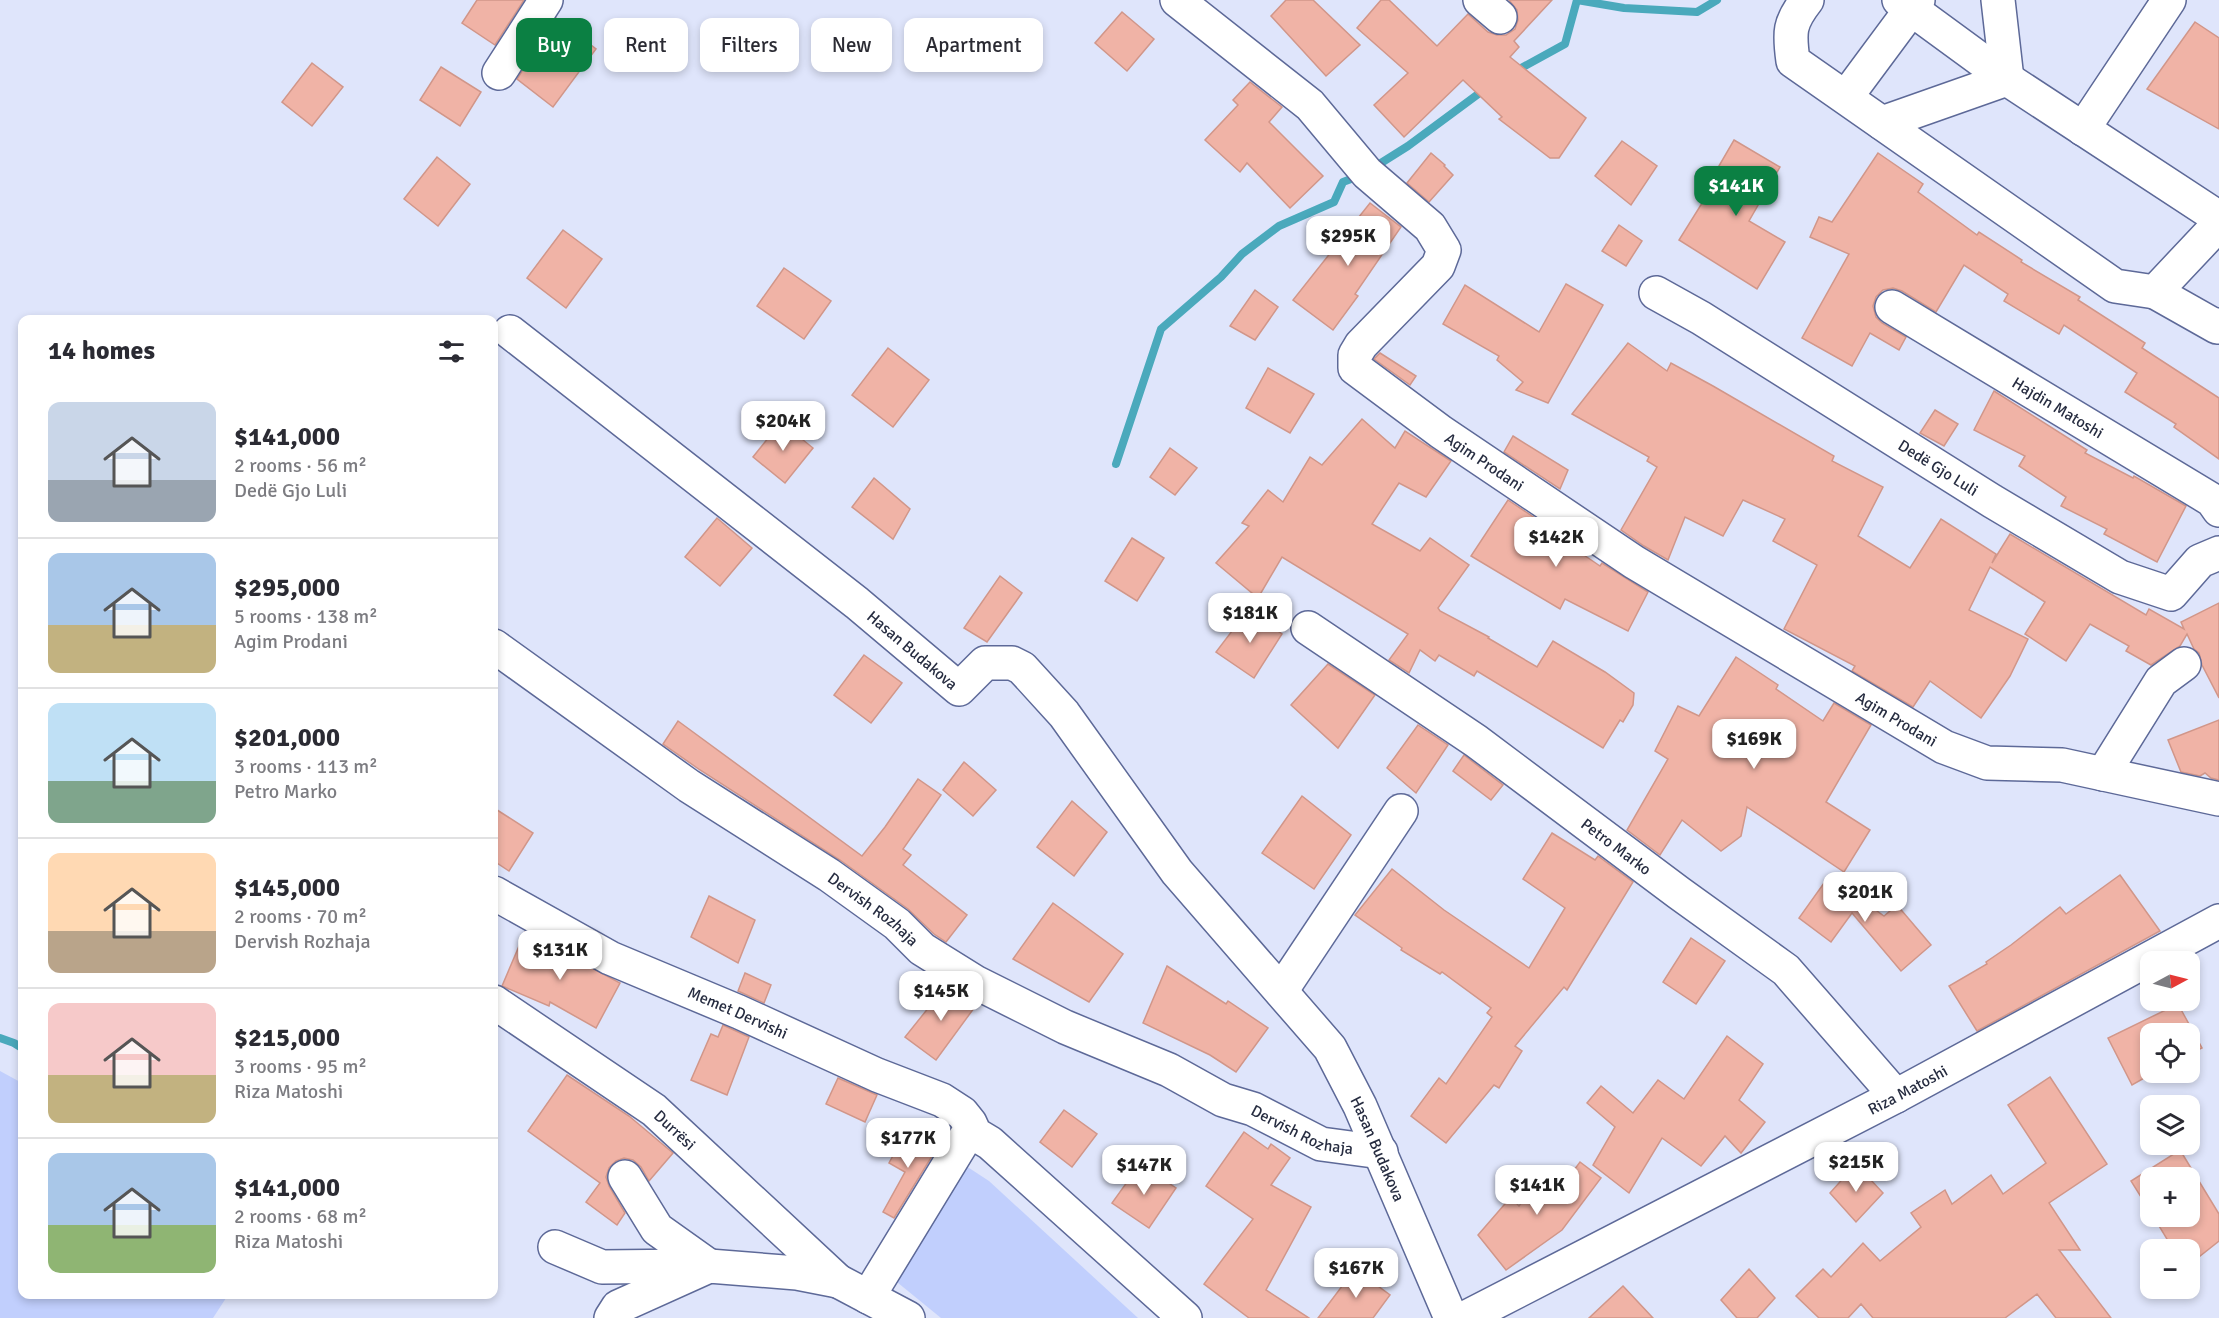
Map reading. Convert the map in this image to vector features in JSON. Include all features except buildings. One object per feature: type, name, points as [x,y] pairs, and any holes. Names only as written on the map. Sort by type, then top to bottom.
[{"type":"street","points":[[498,73],[546,0]]},
{"type":"street","name":"Agim Prodani","points":[[1177,0],[1310,105],[1367,173],[1430,227],[1444,250],[1438,266],[1361,345],[1354,355],[1355,368],[1441,432],[1634,562],[1944,747],[1987,763],[2062,765],[2219,799]]},
{"type":"street","points":[[1808,0],[1795,15],[1792,26],[1790,37],[1794,61],[2115,286],[2155,292],[2217,327],[2219,325]]},
{"type":"street","points":[[1998,0],[2007,79]]},
{"type":"street","points":[[2083,129],[2169,0]]},
{"type":"street","points":[[1846,97],[1910,3],[2007,79],[2219,218]]},
{"type":"street","points":[[1882,123],[2007,79]]},
{"type":"street","points":[[2155,292],[2219,224]]},
{"type":"street","name":"Dedë Gjo Luli","points":[[1656,293],[1701,318],[1992,501],[2120,576],[2171,594],[2200,561],[2219,553]]},
{"type":"street","name":"Hajdin Matoshi","points":[[1892,307],[2212,500],[2219,510]]},
{"type":"street","name":"Hasan Budakova","points":[[510,332],[857,603],[959,688],[984,663],[1012,663],[1022,668],[1064,714],[1177,872],[1330,1048],[1381,1152],[1451,1318]]},
{"type":"street","name":"Petro Marko","points":[[1308,628],[1476,741],[1786,970],[1896,1096]]},
{"type":"street","name":"Dervish Rozhaja","points":[[498,649],[689,786],[829,875],[897,924],[922,949],[975,982],[1065,1027],[1169,1070],[1223,1100],[1253,1109],[1321,1144],[1381,1152]]},
{"type":"street","points":[[2103,774],[2161,681],[2184,664]]},
{"type":"street","points":[[1281,991],[1401,811]]},
{"type":"street","name":"Memet Dervishi","points":[[498,895],[609,958],[739,1012],[877,1075],[942,1100],[962,1113],[975,1134],[990,1143],[1185,1318]]},
{"type":"street","name":"Riza Matoshi","points":[[1465,1318],[1896,1096],[2219,921]]},
{"type":"street","name":"Durrësi","points":[[498,1005],[654,1110],[838,1281],[908,1318]]},
{"type":"street","points":[[868,1297],[965,1138],[975,1134]]},
{"type":"street","points":[[625,1178],[657,1229],[709,1266]]},
{"type":"street","name":"Durrësi","points":[[555,1246],[602,1267],[709,1266],[797,1273],[838,1281]]},
{"type":"street","name":"Durrësi","points":[[611,1318],[618,1307],[709,1266]]},
{"type":"shaded area","points":[[0,1071],[18,1081],[18,1299],[225,1299],[213,1318],[0,1318]]},
{"type":"shaded area","points":[[966,1166],[989,1181],[1138,1318],[941,1318],[892,1278]]},
{"type":"waterway","points":[[1577,0],[1624,8],[1697,12],[1717,0]]},
{"type":"waterway","points":[[1514,72],[1565,44],[1577,0]]},
{"type":"waterway","points":[[1373,168],[1408,146],[1485,89]]},
{"type":"waterway","points":[[1116,464],[1161,329],[1221,277],[1242,254],[1279,226],[1334,202],[1343,182],[1359,176]]},
{"type":"waterway","points":[[0,1038],[18,1046]]}]
